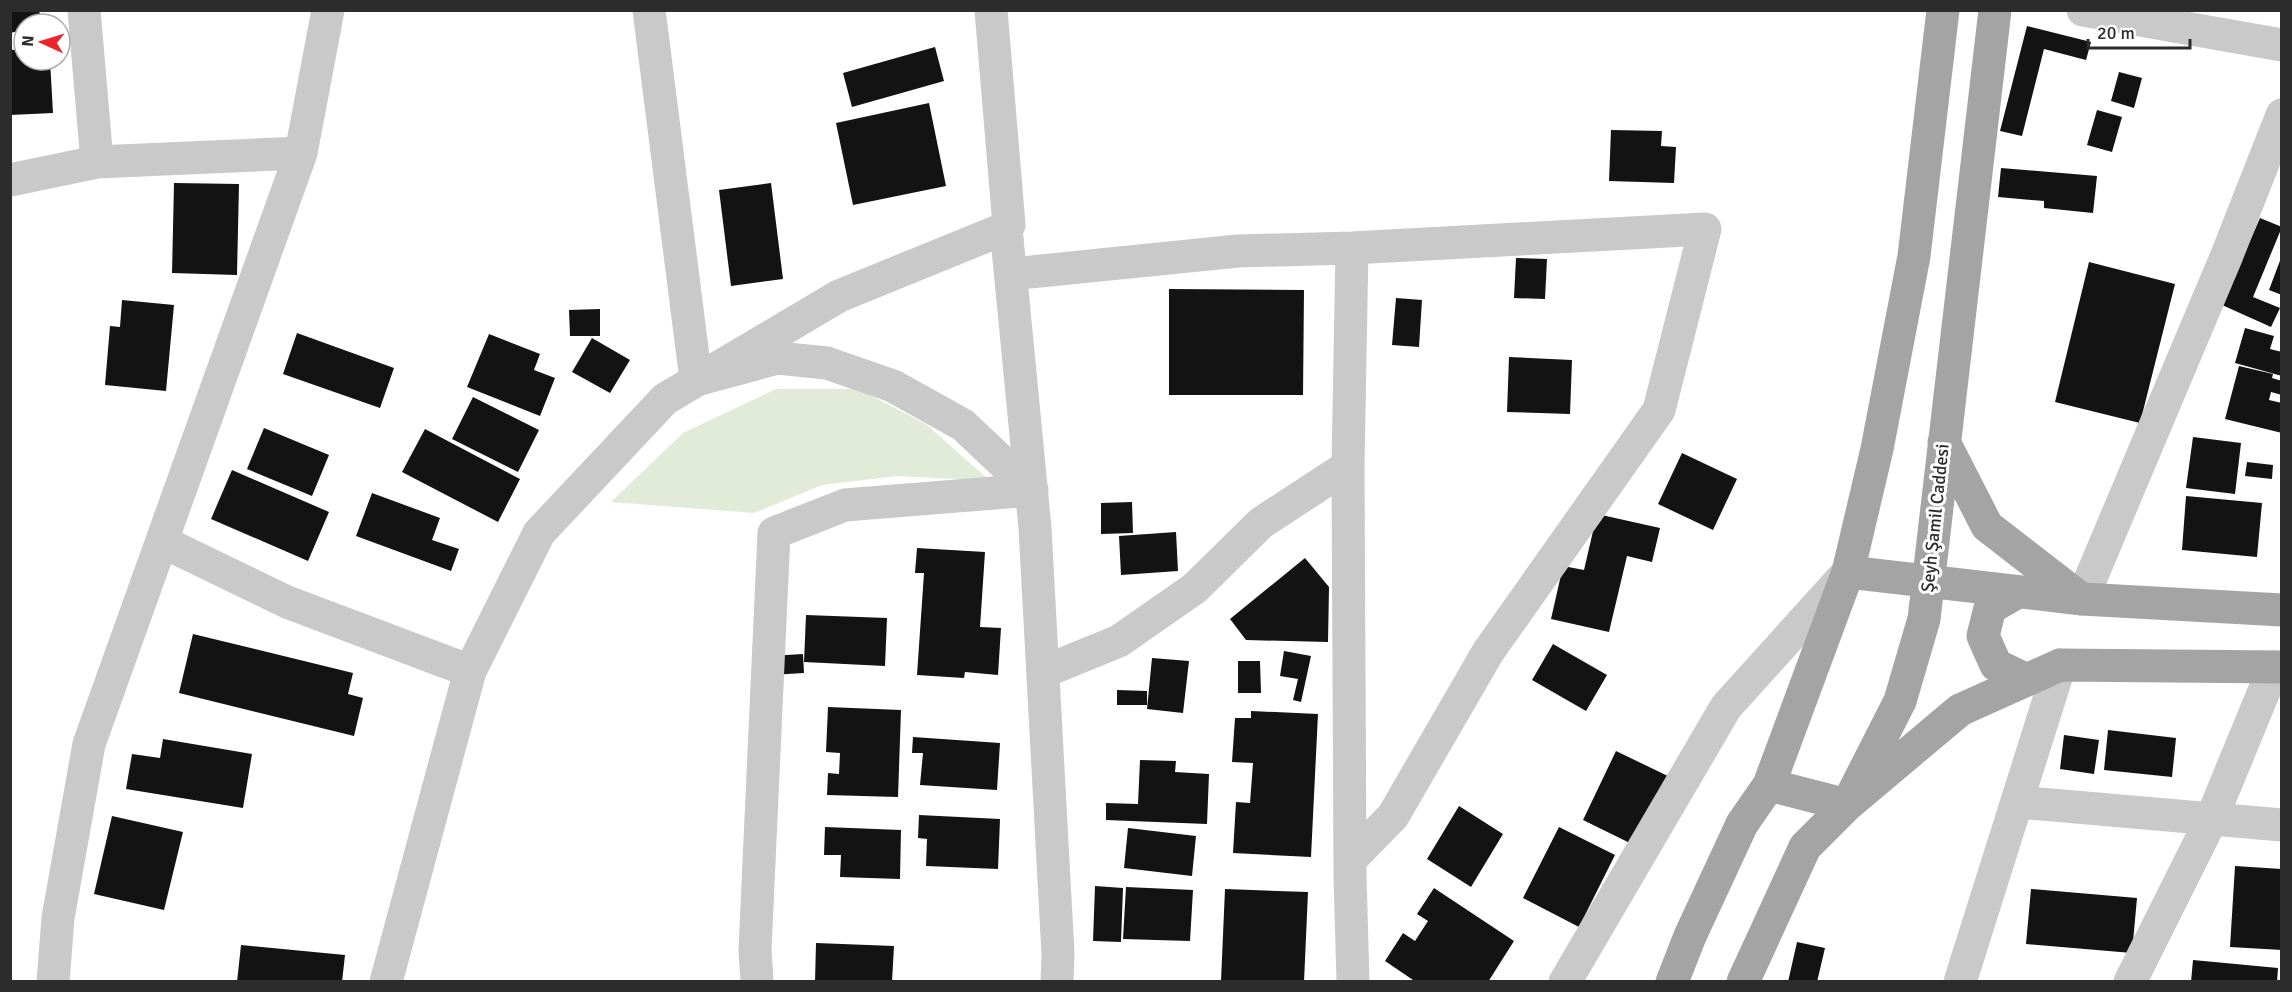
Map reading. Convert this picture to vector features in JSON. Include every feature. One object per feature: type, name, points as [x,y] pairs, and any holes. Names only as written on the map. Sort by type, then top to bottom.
[{"type":"main road","points":[[1672,981],[1690,936],[1742,824],[1769,785],[1848,572],[1877,449],[1914,256],[1943,10]]},
{"type":"main road","name":"Şeyh Şamil Caddesi","points":[[1743,981],[1805,847],[1847,806],[1900,701],[1924,619],[1995,10]]},
{"type":"main road","points":[[1944,442],[1987,526],[2082,599]]},
{"type":"main road","points":[[1848,572],[2082,599],[2281,609]]},
{"type":"main road","points":[[2018,592],[1990,608],[1983,636],[1996,665],[2027,680]]},
{"type":"main road","points":[[1769,785],[1847,806],[1960,710],[2060,665],[2278,667]]},
{"type":"street","points":[[84,10],[98,162]]},
{"type":"street","points":[[53,981],[58,918],[89,744],[301,153],[328,10]]},
{"type":"street","points":[[649,10],[696,380]]},
{"type":"street","points":[[386,981],[470,671],[539,533],[665,399],[839,296],[1010,225],[991,10]]},
{"type":"street","points":[[2083,10],[2282,45]]},
{"type":"street","points":[[2082,599],[2227,255],[2282,115]]},
{"type":"street","points":[[10,180],[98,162],[301,153]]},
{"type":"street","points":[[1006,228],[1032,490],[1058,942],[1057,981]]},
{"type":"street","points":[[1011,274],[1238,251],[1352,248],[1705,229],[1659,410],[1488,652],[1393,816],[1350,860]]},
{"type":"street","points":[[1352,248],[1348,466],[1350,860],[1353,981]]},
{"type":"street","points":[[696,380],[777,358],[827,363],[893,386],[963,424],[1032,490]]},
{"type":"street","points":[[1043,672],[1119,641],[1195,588],[1261,524],[1348,466]]},
{"type":"street","points":[[757,981],[755,938],[774,533],[845,505],[1032,490]]},
{"type":"street","points":[[163,542],[287,602],[470,671]]},
{"type":"street","points":[[1564,981],[1726,707],[1848,572]]},
{"type":"street","points":[[1960,981],[2060,665]]},
{"type":"street","points":[[2130,981],[2211,820],[2278,667]]},
{"type":"street","points":[[2017,802],[2282,825]]},
{"type":"green space","points":[[776,389],[858,389],[926,424],[990,481],[897,476],[822,485],[754,513],[611,502],[683,433]]},
{"type":"building","points":[[10,10],[39,10],[39,12],[12,12],[12,33],[10,33]]},
{"type":"building","points":[[2027,26],[2091,42],[2086,60],[2044,49],[2022,136],[2000,131]]},
{"type":"building","points":[[935,47],[944,81],[852,107],[843,73]]},
{"type":"building","points":[[10,50],[12,50],[12,72],[51,72],[53,113],[10,115]]},
{"type":"building","points":[[2119,72],[2142,78],[2134,108],[2111,101]]},
{"type":"building","points":[[929,103],[946,186],[853,205],[836,123]]},
{"type":"building","points":[[2097,110],[2122,117],[2112,152],[2087,145]]},
{"type":"building","points":[[1611,130],[1662,131],[1661,146],[1676,147],[1674,183],[1609,181]]},
{"type":"building","points":[[2001,168],[2097,176],[2093,213],[2044,208],[2044,201],[1998,197]]},
{"type":"building","points":[[174,183],[239,184],[237,275],[172,273]]},
{"type":"building","points":[[771,183],[783,279],[731,286],[719,190]]},
{"type":"building","points":[[2260,218],[2282,227],[2253,297],[2280,308],[2271,327],[2222,305]]},
{"type":"building","points":[[1516,258],[1547,259],[1545,299],[1514,298]]},
{"type":"building","points":[[2282,258],[2282,295],[2269,290]]},
{"type":"building","points":[[2089,262],[2175,284],[2140,423],[2055,402]]},
{"type":"building","points":[[1169,289],[1304,290],[1303,395],[1169,395]]},
{"type":"building","points":[[1396,298],[1422,300],[1419,347],[1392,345]]},
{"type":"building","points":[[122,300],[174,305],[166,391],[105,385],[110,326],[120,327]]},
{"type":"building","points":[[600,309],[600,336],[570,336],[569,310]]},
{"type":"building","points":[[2245,328],[2274,336],[2270,349],[2282,352],[2282,376],[2235,363]]},
{"type":"building","points":[[297,333],[394,368],[380,408],[283,374]]},
{"type":"building","points":[[489,334],[540,354],[534,370],[555,378],[540,416],[467,387]]},
{"type":"building","points":[[592,338],[630,360],[610,393],[572,372]]},
{"type":"building","points":[[1509,357],[1572,360],[1570,414],[1507,412]]},
{"type":"building","points":[[2239,366],[2273,374],[2272,378],[2282,381],[2282,395],[2271,392],[2269,400],[2282,403],[2282,433],[2225,419]]},
{"type":"building","points":[[473,397],[539,430],[518,472],[452,439]]},
{"type":"building","points":[[264,428],[329,455],[312,496],[247,469]]},
{"type":"building","points":[[425,429],[520,479],[498,522],[402,472]]},
{"type":"building","points":[[2193,437],[2241,443],[2235,494],[2186,488]]},
{"type":"building","points":[[1682,453],[1737,479],[1713,530],[1658,504]]},
{"type":"building","points":[[2247,462],[2273,465],[2272,479],[2245,476]]},
{"type":"building","points":[[232,470],[329,512],[308,561],[211,519]]},
{"type":"building","points":[[372,493],[440,518],[432,540],[459,549],[451,571],[356,536]]},
{"type":"building","points":[[2186,496],[2262,503],[2257,557],[2182,550]]},
{"type":"building","points":[[1132,502],[1133,533],[1101,534],[1101,503]]},
{"type":"building","points":[[1597,514],[1660,528],[1652,562],[1627,556],[1609,632],[1551,619],[1563,566],[1584,570]]},
{"type":"building","points":[[1176,532],[1178,571],[1121,575],[1119,536]]},
{"type":"building","points":[[917,548],[985,552],[980,627],[1001,628],[998,675],[965,672],[964,678],[917,675],[924,573],[915,573]]},
{"type":"building","points":[[1305,558],[1329,587],[1328,642],[1246,640],[1230,619]]},
{"type":"building","points":[[806,615],[887,618],[885,666],[804,662]]},
{"type":"building","points":[[193,634],[353,673],[348,694],[363,698],[354,736],[179,693]]},
{"type":"building","points":[[1553,644],[1607,675],[1586,711],[1532,680]]},
{"type":"building","points":[[1284,651],[1311,656],[1301,702],[1293,700],[1298,679],[1280,676]]},
{"type":"building","points":[[803,654],[804,673],[770,675],[769,656]]},
{"type":"building","points":[[1152,658],[1189,661],[1183,713],[1147,709]]},
{"type":"building","points":[[1238,661],[1260,661],[1261,693],[1238,693]]},
{"type":"building","points":[[1117,690],[1147,691],[1147,705],[1117,705]]},
{"type":"building","points":[[828,707],[901,710],[898,797],[827,795],[828,773],[839,774],[840,753],[826,752]]},
{"type":"building","points":[[1251,711],[1318,714],[1311,857],[1233,853],[1236,802],[1250,803],[1253,763],[1232,762],[1235,718],[1251,718]]},
{"type":"building","points":[[2108,730],[2176,738],[2172,777],[2104,770]]},
{"type":"building","points":[[2064,735],[2099,740],[2094,774],[2060,769]]},
{"type":"building","points":[[913,737],[1000,743],[997,790],[920,785],[923,753],[912,753]]},
{"type":"building","points":[[163,739],[252,754],[243,808],[126,789],[132,754],[160,758]]},
{"type":"building","points":[[1616,751],[1672,778],[1638,847],[1583,820]]},
{"type":"building","points":[[1140,760],[1176,761],[1175,772],[1209,774],[1207,824],[1106,820],[1106,803],[1138,804]]},
{"type":"building","points":[[1459,806],[1503,834],[1471,887],[1427,859]]},
{"type":"building","points":[[919,815],[1000,819],[998,869],[926,866],[927,839],[918,838]]},
{"type":"building","points":[[112,816],[183,832],[164,910],[94,894]]},
{"type":"building","points":[[825,827],[901,830],[900,879],[840,877],[841,855],[824,855]]},
{"type":"building","points":[[1559,827],[1615,855],[1579,927],[1523,898]]},
{"type":"building","points":[[1128,828],[1196,836],[1192,876],[1124,868]]},
{"type":"building","points":[[2235,866],[2282,869],[2282,950],[2230,947]]},
{"type":"building","points":[[1095,886],[1123,888],[1121,942],[1093,941]]},
{"type":"building","points":[[1126,887],[1193,890],[1190,941],[1123,939]]},
{"type":"building","points":[[1434,888],[1514,941],[1488,982],[1416,982],[1385,961],[1403,933],[1415,941],[1428,921],[1417,914]]},
{"type":"building","points":[[1225,889],[1308,892],[1304,982],[1221,981]]},
{"type":"building","points":[[2031,889],[2137,898],[2132,953],[2026,944]]},
{"type":"building","points":[[1797,942],[1825,948],[1817,982],[1788,982]]},
{"type":"building","points":[[816,943],[894,946],[892,982],[815,982]]},
{"type":"building","points":[[241,945],[345,955],[342,982],[237,982]]},
{"type":"building","points":[[2193,960],[2278,968],[2277,982],[2191,982]]}]
